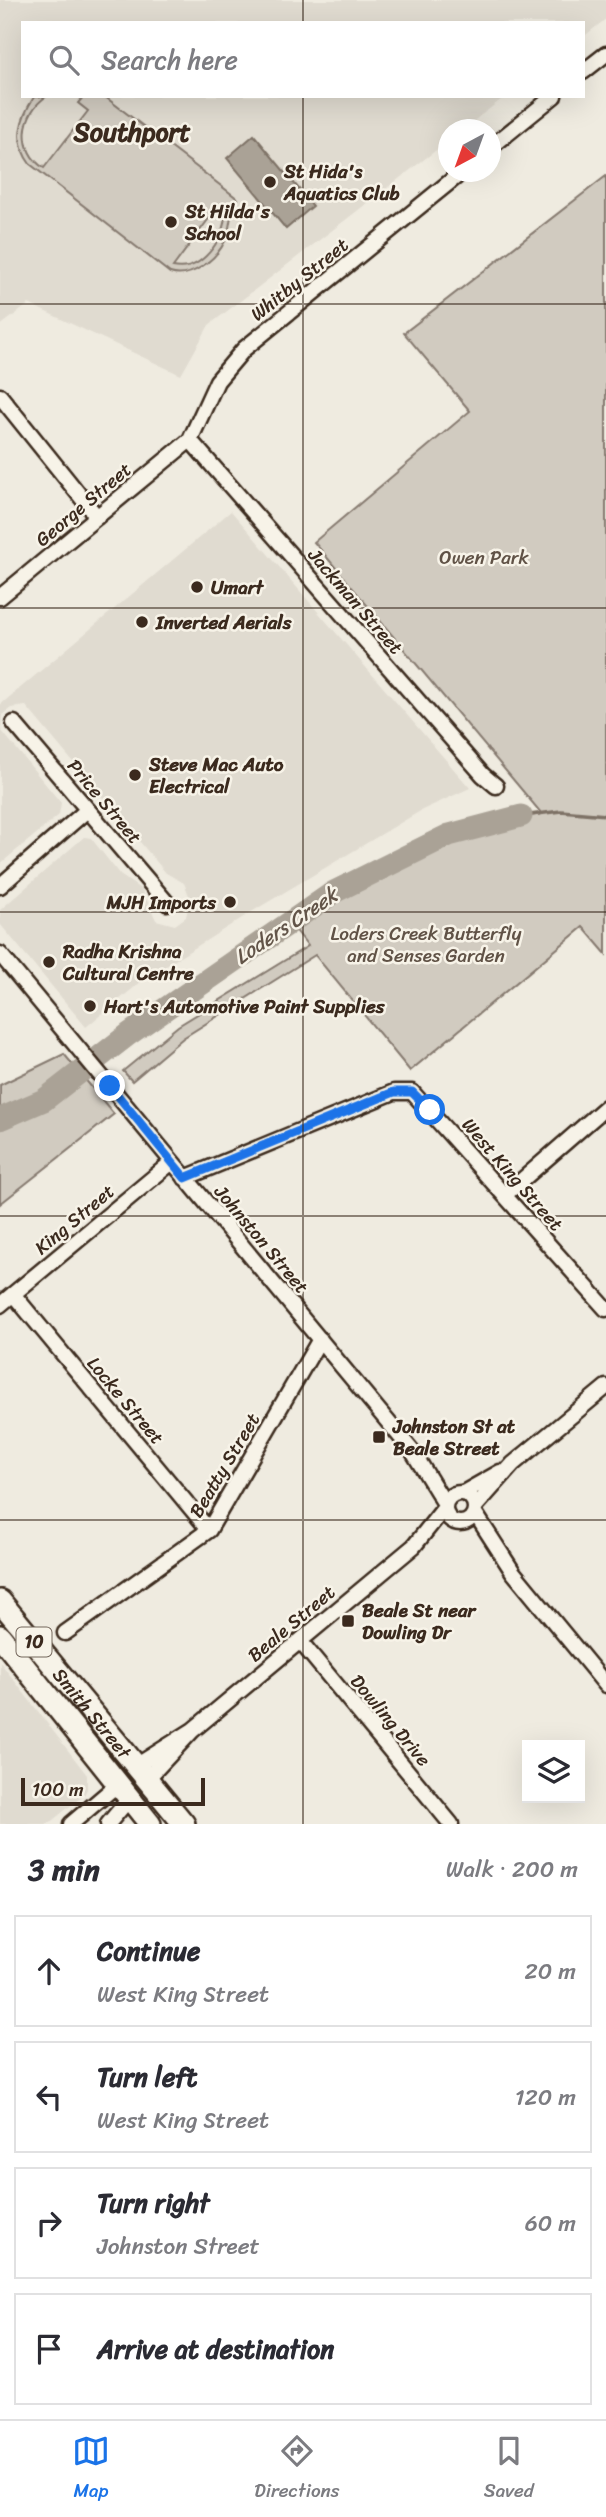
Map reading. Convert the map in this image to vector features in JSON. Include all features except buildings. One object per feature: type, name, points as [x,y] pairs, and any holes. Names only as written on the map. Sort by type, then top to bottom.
[{"type":"highway","name":"Smith Street","points":[[0,1601],[184,1824]]},
{"type":"highway","name":"Smith Street","points":[[0,1636],[150,1824]]},
{"type":"highway","points":[[123,1791],[142,1772]]},
{"type":"street","points":[[585,70],[606,54]]},
{"type":"street","points":[[501,140],[552,98]]},
{"type":"street","name":"Whitby Street","points":[[190,440],[217,381],[244,349],[449,182]]},
{"type":"street","points":[[0,396],[97,517]]},
{"type":"street","name":"George Street","points":[[0,597],[190,440]]},
{"type":"street","name":"Jackman Street","points":[[190,440],[483,775],[496,786]]},
{"type":"street","name":"Price Street","points":[[14,723],[86,811],[167,903]]},
{"type":"street","points":[[0,886],[86,811]]},
{"type":"street","name":"Johnston Street","points":[[0,954],[413,1452],[445,1505]]},
{"type":"street","name":"West King Street","points":[[185,1178],[394,1092],[412,1092],[606,1309]]},
{"type":"street","points":[[506,1194],[606,1107]]},
{"type":"street","name":"King Street","points":[[0,1305],[172,1162]]},
{"type":"street","name":"Locke Street","points":[[13,1294],[209,1530]]},
{"type":"street","name":"Beatty Street","points":[[65,1633],[209,1530],[320,1339]]},
{"type":"street","points":[[513,1572],[459,1523],[449,1518],[445,1505],[450,1496],[461,1493],[513,1464],[606,1387]]},
{"type":"street","name":"Johnston Street","points":[[413,1452],[461,1493]]},
{"type":"street","points":[[459,1523],[470,1520],[475,1510],[513,1464]]},
{"type":"street","points":[[461,1493],[471,1498],[475,1510],[513,1572],[606,1685]]},
{"type":"street","name":"Beale Street","points":[[414,1546],[445,1505]]},
{"type":"street","name":"Beale Street","points":[[142,1772],[179,1748],[193,1730],[414,1546],[459,1523]]},
{"type":"street","name":"Dowling Drive","points":[[300,1641],[452,1824]]},
{"type":"street","points":[[71,1824],[123,1791]]},
{"type":"street","points":[[108,1824],[123,1791]]},
{"type":"shaded area","name":"St Hilda's School","points":[[0,0],[606,0],[606,19],[585,35],[585,21],[21,21],[21,98],[503,98],[476,119],[438,119],[438,149],[209,325],[181,375],[29,304],[0,326]]},
{"type":"shaded area","name":"St Hida's Aquatics Club","points":[[254,135],[313,206],[286,229],[227,158]]},
{"type":"shaded area","points":[[231,511],[470,788],[422,810],[253,911],[142,981],[86,1027],[0,924],[0,910],[84,837],[91,838],[120,875],[142,890],[156,920],[175,925],[186,917],[190,898],[184,883],[166,873],[26,706],[11,708],[2,715],[1,730],[61,803],[59,815],[0,864],[0,705]]},
{"type":"shaded area","points":[[0,1662],[87,1775],[84,1795],[48,1824],[0,1824]]},
{"type":"green space","points":[[33,98],[44,98],[32,112],[26,132],[29,152],[44,168],[88,111],[78,103],[82,98],[107,98],[238,199],[221,248],[202,267],[194,271],[186,274],[170,273],[30,164],[21,147],[20,138],[25,114]],"holes":[[[216,209],[225,215],[224,225],[215,244],[201,260],[183,268],[173,267]]]},
{"type":"green space","name":"Owen Park","points":[[606,176],[606,954],[583,927],[410,1071],[315,955],[183,1038],[132,1081],[123,1071],[178,1026],[308,946],[291,924],[319,904],[379,869],[442,841],[474,830],[542,814],[314,542],[470,411],[404,333]]},
{"type":"green space","points":[[64,1054],[114,1114],[0,1204],[0,1085]]},
{"type":"waterway","name":"Loders Creek","points":[[521,816],[561,811],[606,815]]},
{"type":"waterway","name":"Loders Creek","points":[[0,1119],[44,1100],[129,1034],[334,892],[449,835],[521,816]]},
{"type":"place","name":"St Hida's Aquatics Club","points":[[270,182]]},
{"type":"place","name":"St Hilda's School","points":[[171,222]]},
{"type":"place","name":"Umart","points":[[197,587]]},
{"type":"place","name":"Inverted Aerials","points":[[142,622]]},
{"type":"place","name":"Steve Mac Auto Electrical","points":[[135,775]]},
{"type":"place","name":"MJH Imports","points":[[230,902]]},
{"type":"place","name":"Radha Krishna Cultural Centre","points":[[49,962]]},
{"type":"place","name":"Hart's Automotive Paint Supplies","points":[[90,1006]]},
{"type":"place","name":"Johnston St at Beale Street","points":[[379,1437]]},
{"type":"place","name":"Beale St near Dowling Dr","points":[[348,1621]]},
{"type":"district","name":"Southport","points":[[132,132]]},
{"type":"route","points":[[110,1086],[185,1178],[394,1092],[412,1092],[430,1110]]},
{"type":"park label","name":"Loders Creek Butterfly and Senses Garden","points":[[426,944]]}]
